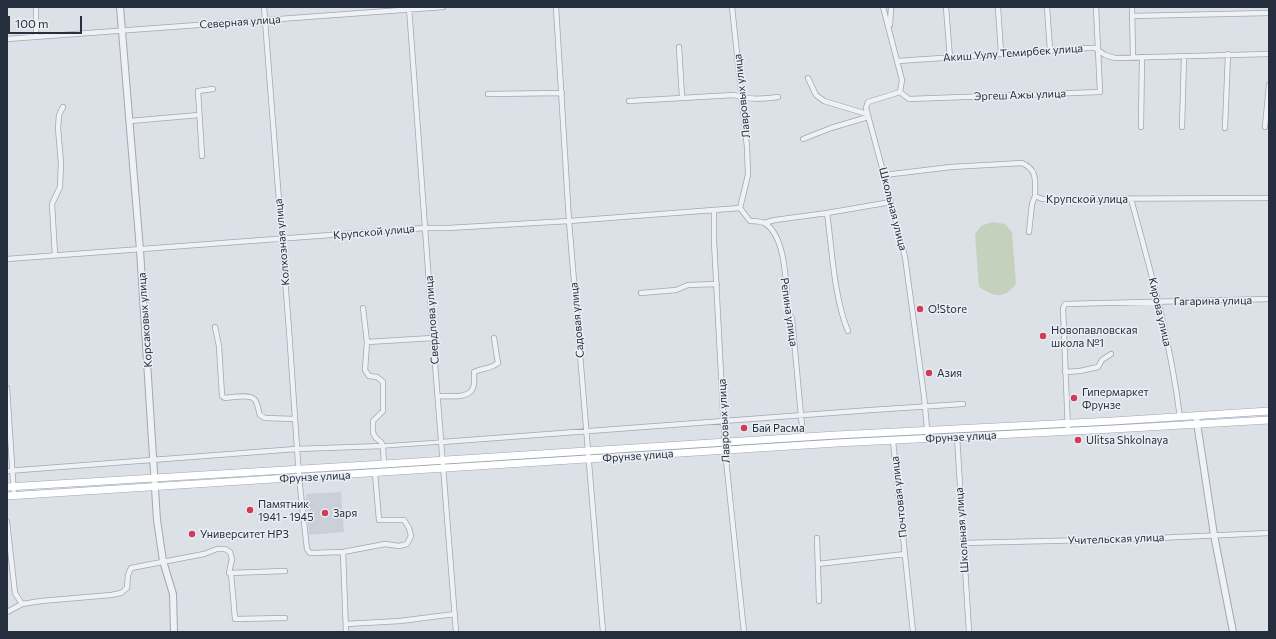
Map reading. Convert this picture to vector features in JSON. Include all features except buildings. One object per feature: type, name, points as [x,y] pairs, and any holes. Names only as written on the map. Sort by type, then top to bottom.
[{"type":"main road","name":"Фрунзе улица","points":[[10,487],[803,437],[1269,411]]},
{"type":"main road","name":"Фрунзе улица","points":[[11,496],[725,450],[1269,420]]},
{"type":"street","points":[[36,7],[36,37]]},
{"type":"street","name":"Корсаковых улица","points":[[120,7],[140,250],[157,520],[163,561],[173,594],[174,632]]},
{"type":"street","name":"Колхозная улица","points":[[264,7],[299,477]]},
{"type":"street","name":"Северная улица","points":[[7,39],[410,8],[443,7]]},
{"type":"street","name":"Садовая улица","points":[[556,7],[569,221],[603,632]]},
{"type":"street","name":"Лавровых улица","points":[[732,7],[743,98],[748,175],[740,208]]},
{"type":"street","points":[[868,116],[866,108],[868,102],[900,92],[902,80],[882,7]]},
{"type":"street","points":[[889,29],[891,7]]},
{"type":"street","points":[[946,7],[950,58]]},
{"type":"street","points":[[998,7],[1001,53]]},
{"type":"street","points":[[1047,7],[1050,50]]},
{"type":"street","points":[[1096,7],[1098,50]]},
{"type":"street","points":[[1132,7],[1133,57]]},
{"type":"street","name":"Свердлова улица","points":[[410,8],[433,338],[444,460],[456,632]]},
{"type":"street","points":[[1132,16],[1269,13]]},
{"type":"street","points":[[679,47],[682,98]]},
{"type":"street","name":"Акиш Уулу Темирбек улица","points":[[898,61],[1001,53],[1095,48],[1105,55],[1115,58],[1269,54]]},
{"type":"street","name":"Эргеш Ажы улица","points":[[900,92],[909,99],[1100,92],[1098,50]]},
{"type":"street","points":[[1225,128],[1228,54]]},
{"type":"street","points":[[1141,127],[1142,57]]},
{"type":"street","points":[[1182,127],[1184,57]]},
{"type":"street","points":[[808,78],[816,95],[824,101],[868,116]]},
{"type":"street","points":[[1265,127],[1269,85]]},
{"type":"street","points":[[202,156],[198,90],[213,88]]},
{"type":"street","points":[[488,94],[562,93]]},
{"type":"street","points":[[629,101],[734,94],[743,98],[760,99],[778,97]]},
{"type":"street","points":[[55,255],[52,204],[60,186],[58,128],[59,115],[63,107]]},
{"type":"street","points":[[130,121],[199,115]]},
{"type":"street","points":[[803,139],[868,116]]},
{"type":"street","name":"Школьная улица","points":[[868,116],[905,257],[928,439]]},
{"type":"street","name":"Крупской улица","points":[[884,174],[1022,163],[1030,167],[1034,172],[1035,196],[1042,199],[1132,200],[1269,198]]},
{"type":"street","points":[[1029,232],[1032,204],[1035,196]]},
{"type":"street","name":"Кирова улица","points":[[1132,200],[1159,302],[1172,361],[1181,426]]},
{"type":"street","points":[[764,223],[891,202]]},
{"type":"street","name":"Крупской улица","points":[[7,259],[425,228],[569,221],[740,208]]},
{"type":"street","name":"Репина улица","points":[[740,208],[750,221],[764,223],[777,236],[782,256],[788,313],[792,318],[803,437]]},
{"type":"street","name":"Лавровых улица","points":[[714,210],[714,241],[724,442],[744,632]]},
{"type":"street","points":[[827,213],[837,289],[843,319],[848,331]]},
{"type":"street","points":[[641,293],[676,290],[688,285],[717,284]]},
{"type":"street","name":"Гагарина улица","points":[[1065,372],[1063,308],[1065,304],[1269,299]]},
{"type":"street","points":[[363,308],[367,342],[365,370],[369,376],[377,377],[383,382],[383,411],[373,421],[373,433],[383,446],[385,473]]},
{"type":"street","points":[[215,327],[219,346],[222,396],[225,398],[249,396],[256,400],[260,415],[265,418],[295,419]]},
{"type":"street","points":[[367,342],[433,338]]},
{"type":"street","points":[[438,396],[463,395],[470,393],[474,387],[474,372],[480,368],[494,367],[498,363],[494,338]]},
{"type":"street","points":[[1068,431],[1065,372],[1080,371],[1098,367],[1102,360],[1111,354]]},
{"type":"street","points":[[7,388],[13,471],[10,487],[11,496]]},
{"type":"street","points":[[7,471],[296,449],[383,446],[963,404]]},
{"type":"street","points":[[1196,416],[1214,535],[1233,632]]},
{"type":"street","name":"Школьная улица","points":[[956,429],[969,632]]},
{"type":"street","name":"Почтовая улица","points":[[893,441],[913,632]]},
{"type":"street","points":[[299,477],[306,544],[310,553],[342,552],[385,544],[399,546],[407,544],[411,536],[409,528],[404,520],[379,520],[375,473]]},
{"type":"street","points":[[7,522],[14,593],[22,604]]},
{"type":"street","name":"Учительская улица","points":[[963,543],[1134,539],[1269,532]]},
{"type":"street","points":[[817,538],[819,601]]},
{"type":"street","points":[[7,612],[22,604],[41,600],[120,593],[127,588],[128,575],[131,568],[204,554],[217,549],[225,549],[230,552],[232,559],[229,573],[231,573],[235,619],[285,618]]},
{"type":"street","points":[[342,552],[346,632]]},
{"type":"street","name":"Почтовая улица","points":[[818,564],[905,554]]},
{"type":"street","points":[[231,573],[285,571]]},
{"type":"street","points":[[346,624],[400,621],[455,614]]},
{"type":"shaded area","name":"Заря","points":[[341,492],[344,532],[309,535],[306,494]]},
{"type":"green space","points":[[992,222],[1005,224],[1012,232],[1016,284],[1003,295],[994,295],[979,287],[975,234],[981,226]]},
{"type":"place","name":"O!Store","points":[[920,309]]},
{"type":"place","name":"Новопавловская школа №1","points":[[1043,336]]},
{"type":"place","name":"Азия","points":[[929,373]]},
{"type":"place","name":"Гипермаркет Фрунзе","points":[[1074,398]]},
{"type":"place","name":"Бай Расма","points":[[744,428]]},
{"type":"place","name":"Ulitsa Shkolnaya","points":[[1078,440]]},
{"type":"place","name":"Памятник 1941 - 1945","points":[[250,510]]},
{"type":"place","name":"Заря","points":[[325,513]]},
{"type":"place","name":"Университет НРЗ","points":[[192,534]]}]
